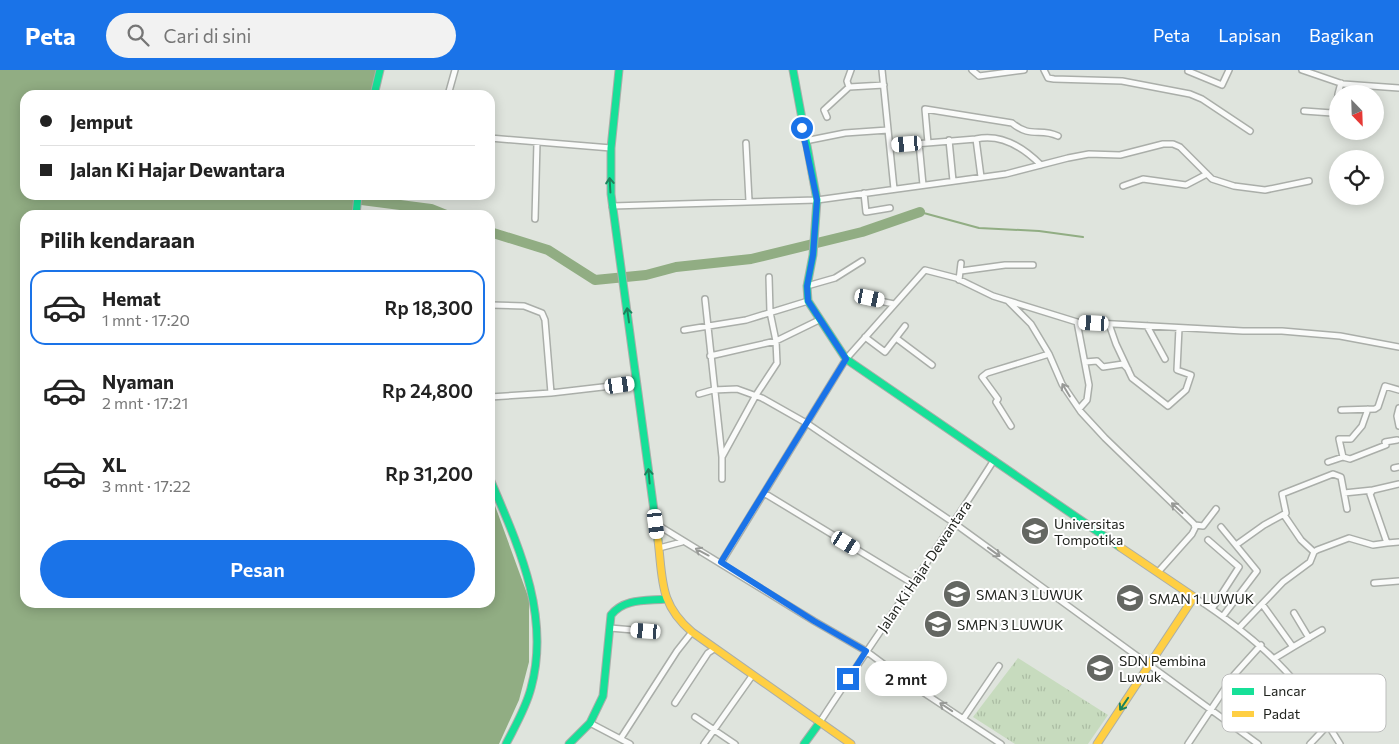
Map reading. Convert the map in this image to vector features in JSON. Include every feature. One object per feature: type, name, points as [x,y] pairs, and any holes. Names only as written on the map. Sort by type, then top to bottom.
[{"type":"main road","points":[[375,90],[380,70]]},
{"type":"main road","points":[[619,70],[611,148],[610,182],[612,206],[666,599],[677,619],[692,632],[752,676],[852,744]]},
{"type":"main road","points":[[794,70],[805,141],[817,200],[813,255],[807,286],[808,301],[846,359],[1159,571],[1194,597],[1097,744]]},
{"type":"main road","points":[[495,491],[523,559],[532,587],[536,611],[534,673],[528,699],[506,744]]},
{"type":"main road","points":[[569,744],[590,723],[603,696],[611,615],[619,606],[633,602],[666,599]]},
{"type":"main road","points":[[804,744],[820,722]]},
{"type":"street","points":[[449,90],[455,70]]},
{"type":"street","points":[[849,87],[847,81],[851,70]]},
{"type":"street","points":[[882,70],[894,189]]},
{"type":"street","points":[[972,70],[979,76],[1024,70]]},
{"type":"street","points":[[1044,70],[1048,78],[1054,80],[1122,81],[1190,94],[1202,99],[1250,131]]},
{"type":"street","points":[[1188,71],[1222,85],[1229,70]]},
{"type":"street","points":[[1302,70],[1341,83],[1362,87],[1399,88]]},
{"type":"street","points":[[827,117],[824,110],[849,87],[884,85]]},
{"type":"street","points":[[928,143],[925,109],[1012,123],[1022,131],[1034,134],[1050,132],[1058,136]]},
{"type":"street","points":[[1304,111],[1329,113]]},
{"type":"street","points":[[805,141],[845,133],[888,130]]},
{"type":"street","points":[[890,146],[976,139],[991,136],[1003,139],[1026,152],[1041,165]]},
{"type":"street","points":[[495,138],[611,148]]},
{"type":"street","points":[[976,139],[981,177]]},
{"type":"street","points":[[949,140],[953,181]]},
{"type":"street","points":[[535,219],[537,142]]},
{"type":"street","points":[[746,143],[749,201]]},
{"type":"street","points":[[919,143],[923,185]]},
{"type":"street","points":[[612,206],[817,200],[864,192],[1006,174],[1089,154],[1120,155],[1152,146],[1173,144],[1180,147],[1207,174],[1219,182],[1251,190],[1265,190],[1309,181]]},
{"type":"street","points":[[1123,186],[1143,179],[1186,186],[1207,174]]},
{"type":"street","points":[[864,192],[866,212],[890,208]]},
{"type":"street","points":[[807,286],[835,278],[862,261]]},
{"type":"street","points":[[960,280],[961,263]]},
{"type":"street","points":[[961,271],[1005,265],[1033,265]]},
{"type":"street","points":[[721,562],[808,424],[846,359],[925,270],[960,280],[983,292],[1032,306],[1061,319],[1077,322],[1317,333],[1399,347]]},
{"type":"street","points":[[722,458],[756,395],[777,363],[776,342],[770,312],[769,277]]},
{"type":"street","points":[[865,298],[894,304]]},
{"type":"street","points":[[705,299],[713,390],[722,458],[722,479]]},
{"type":"street","points":[[1006,300],[1031,324],[1049,354],[1062,384],[1079,409],[1105,438],[1194,525],[1203,526],[1216,509]]},
{"type":"street","points":[[684,330],[759,317],[808,301]]},
{"type":"street","points":[[495,305],[524,306],[542,313],[545,320],[551,393]]},
{"type":"street","points":[[710,356],[776,342],[819,320]]},
{"type":"street","points":[[1077,322],[1089,395],[1079,409]]},
{"type":"street","points":[[1109,324],[1116,344],[1139,385],[1168,406],[1186,390],[1191,375],[1178,370],[1179,328]]},
{"type":"street","points":[[865,337],[885,352],[905,326]]},
{"type":"street","points":[[1147,326],[1165,359]]},
{"type":"street","points":[[896,338],[932,365]]},
{"type":"street","points":[[1011,426],[996,402],[998,399],[982,378],[987,373],[1049,354]]},
{"type":"street","points":[[1085,362],[1098,362],[1103,367],[1123,364],[1129,370]]},
{"type":"street","points":[[495,397],[551,393],[637,383]]},
{"type":"street","points":[[1341,410],[1378,407],[1384,386],[1399,390]]},
{"type":"street","points":[[699,394],[713,390],[737,389],[756,395],[808,424],[954,523],[1222,717]]},
{"type":"street","points":[[1399,408],[1397,416],[1399,426]]},
{"type":"street","points":[[1343,457],[1339,439],[1350,439],[1362,426],[1368,409]]},
{"type":"street","points":[[1328,462],[1343,457],[1350,458],[1365,454],[1372,449],[1386,445],[1385,442],[1397,440]]},
{"type":"street","name":"Jalan Ki Hajar Dewantara","points":[[820,722],[866,651],[954,523],[994,460]]},
{"type":"street","points":[[1236,545],[1264,525],[1284,515],[1287,511],[1282,494],[1326,476],[1333,474],[1341,477],[1347,509]]},
{"type":"street","points":[[1344,493],[1373,490],[1399,484]]},
{"type":"street","points":[[1373,490],[1370,497],[1387,543]]},
{"type":"street","points":[[764,493],[912,583]]},
{"type":"street","points":[[1284,515],[1300,540],[1314,552]]},
{"type":"street","points":[[656,524],[866,651],[1001,744]]},
{"type":"street","points":[[1159,571],[1192,534],[1194,525]]},
{"type":"street","points":[[1221,527],[1257,572],[1223,616]]},
{"type":"street","points":[[1240,627],[1283,582],[1310,562],[1314,552],[1349,538],[1372,545],[1399,542]]},
{"type":"street","points":[[1208,540],[1239,567],[1212,609]]},
{"type":"street","points":[[659,548],[683,542]]},
{"type":"street","points":[[1374,582],[1399,581]]},
{"type":"street","points":[[1194,597],[1240,627],[1261,644],[1288,674]]},
{"type":"street","points":[[1262,604],[1293,647]]},
{"type":"street","points":[[1294,613],[1310,638]]},
{"type":"street","points":[[610,628],[646,631]]},
{"type":"street","points":[[1275,658],[1322,630]]},
{"type":"street","points":[[621,738],[677,651],[692,632]]},
{"type":"street","points":[[1236,674],[1261,644]]},
{"type":"street","points":[[675,703],[708,653],[714,649]]},
{"type":"street","points":[[963,718],[999,666]]},
{"type":"street","points":[[704,744],[752,676]]},
{"type":"street","points":[[1188,744],[1222,695]]},
{"type":"street","points":[[696,717],[735,744]]},
{"type":"street","points":[[590,723],[630,744]]},
{"type":"street","points":[[1242,732],[1258,744]]},
{"type":"street","points":[[1310,744],[1319,732]]},
{"type":"street","points":[[1332,732],[1340,744]]},
{"type":"green space","points":[[1018,658],[1108,715],[1088,744],[1015,744],[973,717]]},
{"type":"shaded area","points":[[0,70],[379,70],[373,90],[20,90],[20,200],[354,200],[353,210],[20,210],[20,608],[495,608],[495,506],[529,599],[529,662],[519,700],[499,744],[0,744]]},
{"type":"waterway","points":[[362,200],[434,210]]},
{"type":"waterway","points":[[920,212],[979,228],[1039,231],[1083,237]]},
{"type":"waterway","points":[[495,234],[548,250],[595,280],[646,275],[676,267],[751,259],[862,232],[920,212]]},
{"type":"traffic: fast","points":[[375,90],[380,70]]},
{"type":"traffic: fast","points":[[619,70],[611,148],[611,194],[658,540]]},
{"type":"traffic: fast","points":[[793,70],[817,200],[813,255],[807,286],[808,301],[846,359],[1120,547]]},
{"type":"traffic: fast","points":[[356,210],[358,200]]},
{"type":"traffic: fast","points":[[495,491],[521,555],[534,607],[537,634],[536,661],[531,688],[523,710],[506,744]]},
{"type":"traffic: fast","points":[[569,744],[590,723],[603,696],[611,615],[629,603],[666,599]]},
{"type":"traffic: fast","points":[[804,744],[820,722]]},
{"type":"traffic: slow","points":[[658,540],[664,590],[673,611],[681,622],[692,632],[851,744]]},
{"type":"traffic: slow","points":[[1097,744],[1194,597],[1120,547]]},
{"type":"place","name":"Universitas Tompotika","points":[[1035,531]]},
{"type":"place","name":"SMAN 3 LUWUK","points":[[957,594]]},
{"type":"place","name":"SMAN 1 LUWUK","points":[[1130,598]]},
{"type":"place","name":"SMPN 3 LUWUK","points":[[938,624]]},
{"type":"place","name":"SDN Pembina Luwuk","points":[[1100,668]]},
{"type":"route","points":[[802,128],[817,200],[813,255],[807,286],[808,301],[812,311],[846,359],[808,424],[721,562],[814,621],[866,651],[848,679]]}]
